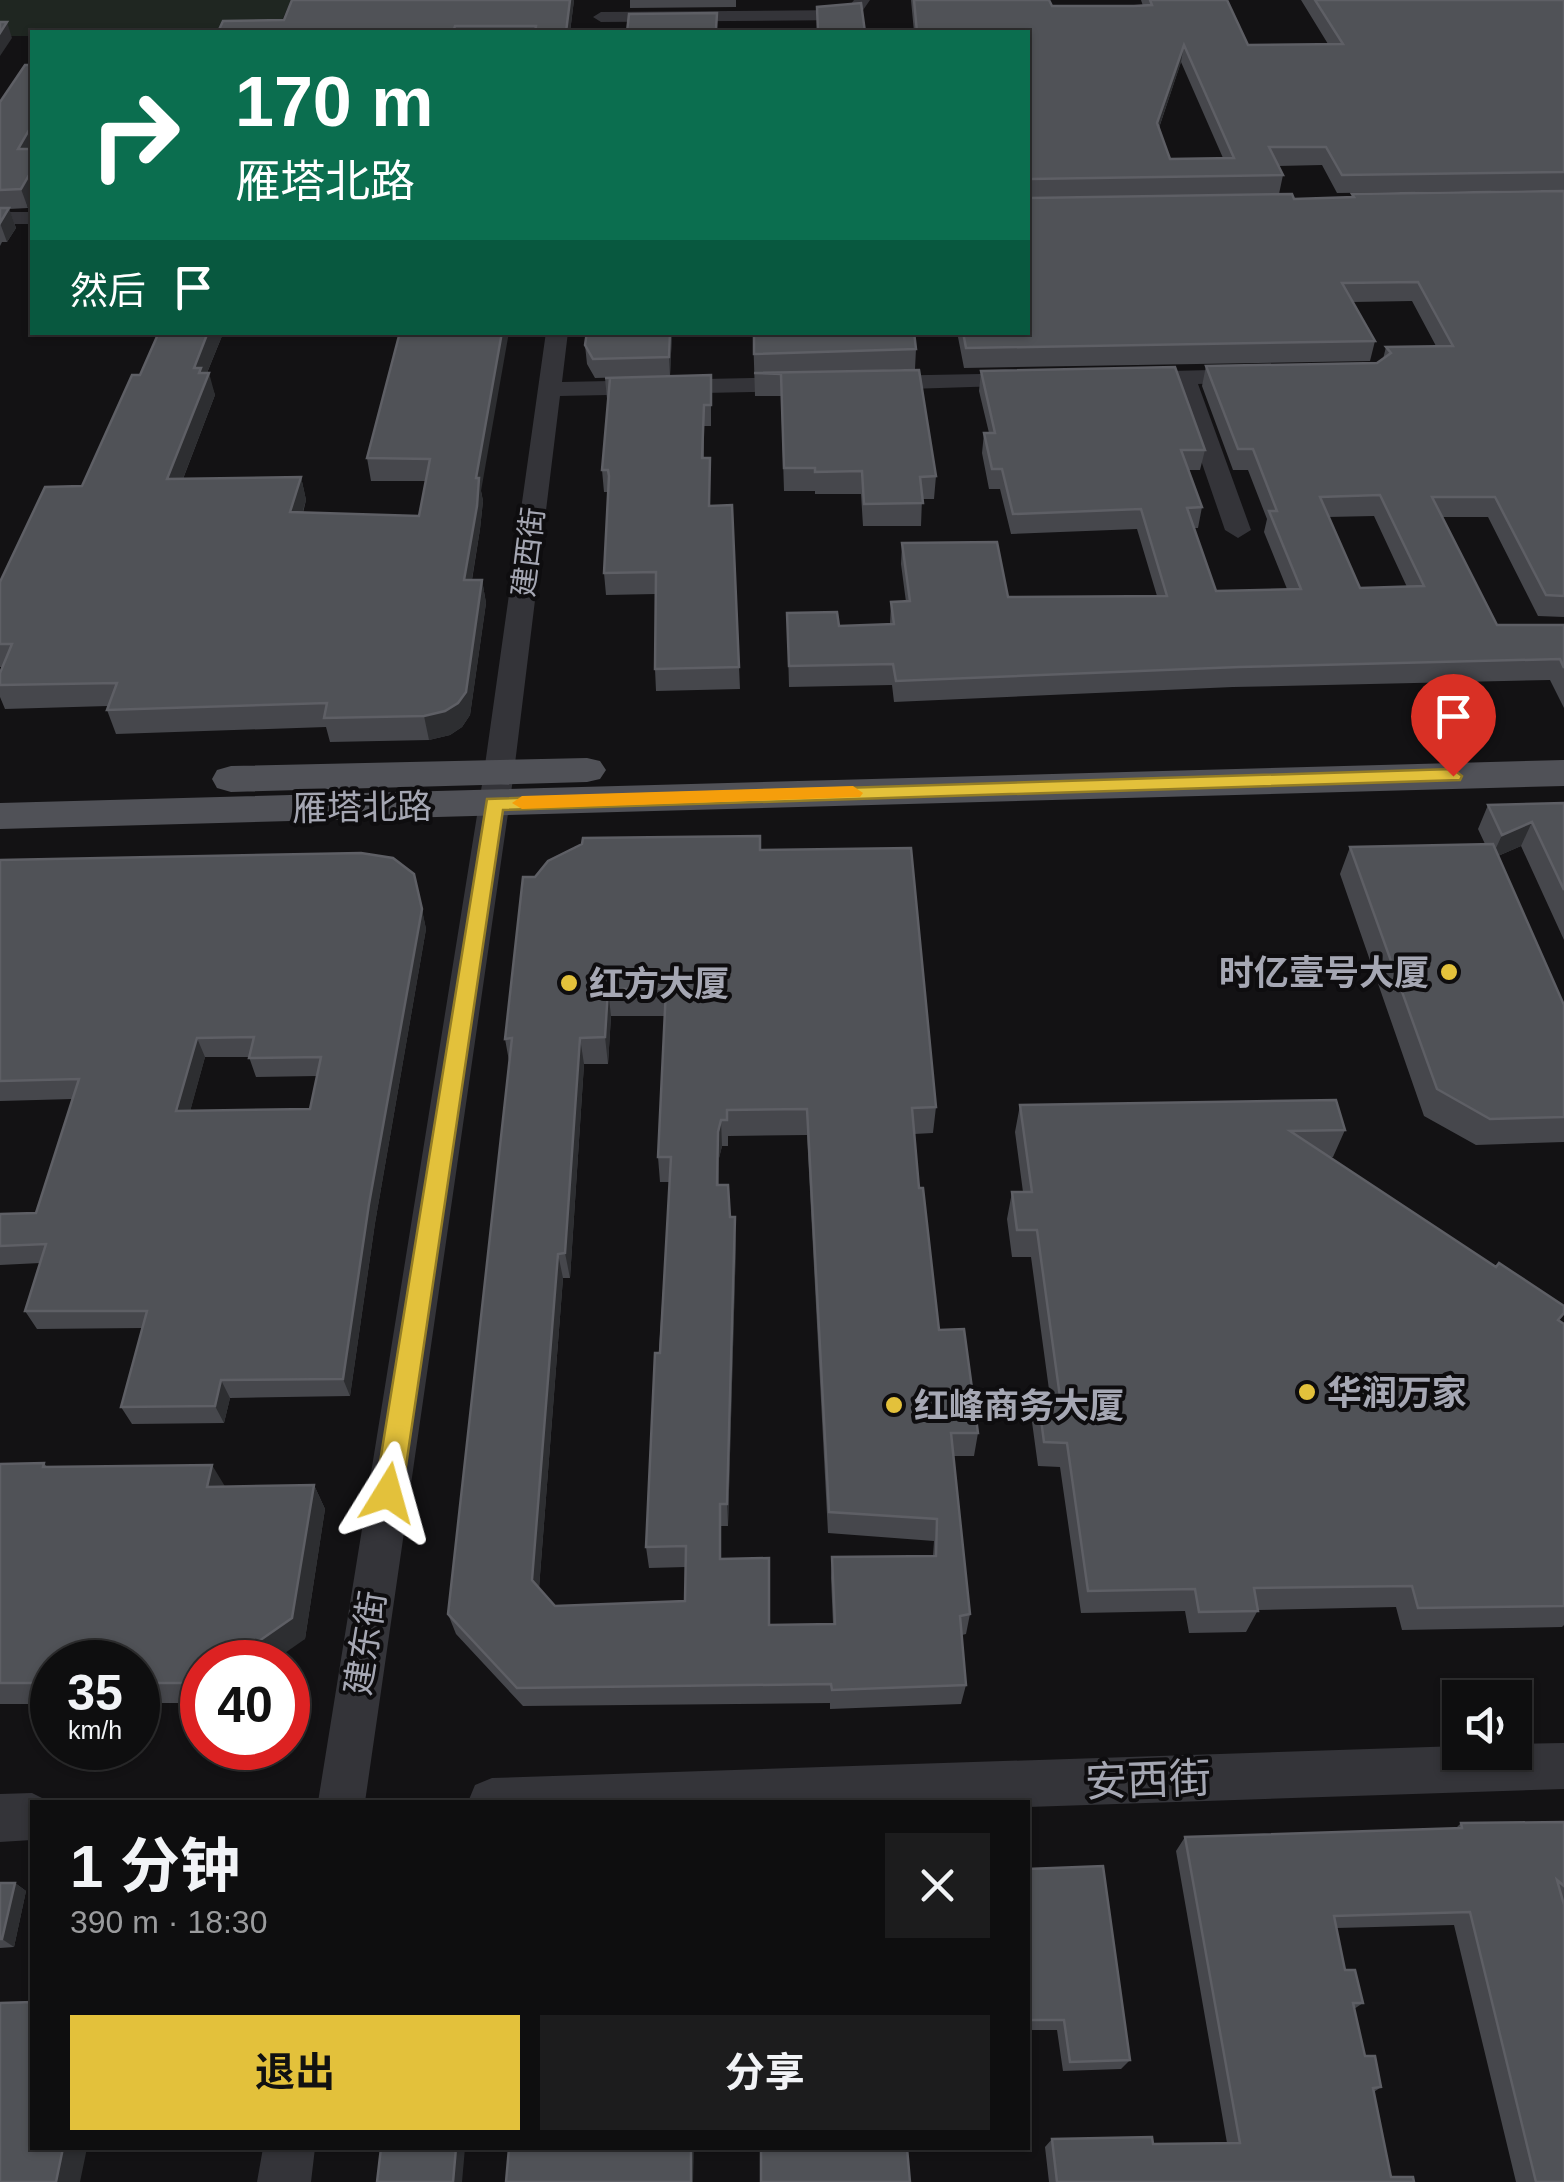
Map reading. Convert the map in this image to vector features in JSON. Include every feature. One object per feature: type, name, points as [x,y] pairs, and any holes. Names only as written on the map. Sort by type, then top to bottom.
[{"type":"main road","name":"雁塔北路","points":[[0,816],[497,788],[1564,747]]},
{"type":"main road","name":"雁塔北路","points":[[0,785],[497,788],[1564,773]]},
{"type":"street","points":[[601,16],[852,16],[862,0]]},
{"type":"street","points":[[0,218],[30,218]]},
{"type":"street","name":"建西街","points":[[497,788],[557,335]]},
{"type":"street","points":[[1104,379],[1277,375]]},
{"type":"street","points":[[1184,378],[1238,530]]},
{"type":"street","points":[[549,389],[1045,380]]},
{"type":"street","name":"建东街","points":[[341,1800],[497,788]]},
{"type":"street","name":"安西街","points":[[552,1800],[1564,1766]]},
{"type":"street","points":[[0,1818],[30,1817]]},
{"type":"street","points":[[284,2182],[289,2150]]},
{"type":"shaded area","points":[[0,0],[291,0],[278,30],[30,30],[30,36],[0,36]]},
{"type":"building","points":[[292,0],[570,0],[566,30],[455,26],[454,30],[219,30],[223,21],[284,20]]},
{"type":"building","points":[[914,0],[1049,0],[1052,6],[1134,6],[1152,5],[1150,0],[1227,0],[1248,45],[1343,44],[1315,0],[1564,0],[1564,172],[1342,175],[1326,147],[1269,147],[1283,175],[1030,179],[1030,30],[917,30]],"holes":[[[1184,45],[1234,158],[1170,159],[1157,123]]]},
{"type":"building","points":[[861,3],[865,30],[818,30],[817,7]]},
{"type":"building","points":[[717,13],[716,30],[627,30],[629,14]]},
{"type":"building","points":[[25,65],[30,65],[30,128],[18,149],[30,149],[30,173],[21,189],[0,190],[0,102]]},
{"type":"building","points":[[1564,191],[1564,596],[1546,595],[1495,497],[1432,497],[1497,625],[1564,625],[1564,668],[1560,659],[896,681],[893,664],[789,666],[787,613],[837,612],[839,626],[894,624],[891,602],[910,601],[902,543],[997,542],[1008,597],[1167,596],[1141,509],[1013,514],[1002,469],[992,469],[984,433],[995,433],[981,371],[1175,367],[1205,450],[1181,450],[1202,507],[1187,508],[1216,591],[1301,589],[1269,511],[1277,511],[1253,449],[1238,449],[1206,366],[1377,363],[1391,353],[1386,347],[1453,346],[1418,282],[1342,283],[1375,341],[966,348],[964,335],[1030,335],[1030,198],[1292,194],[1294,199],[1354,197],[1352,194]],"holes":[[[1380,495],[1424,586],[1360,588],[1320,497]]]},
{"type":"building","points":[[0,208],[9,208],[0,223]]},
{"type":"building","points":[[158,335],[207,335],[194,368],[201,368],[199,373],[209,373],[167,479],[301,477],[290,512],[419,516],[430,459],[367,458],[399,335],[501,335],[476,478],[477,506],[464,580],[482,580],[466,692],[458,703],[424,716],[324,718],[327,703],[107,710],[117,683],[0,685],[0,673],[12,644],[0,644],[0,582],[45,487],[82,486],[132,375],[140,375]]},
{"type":"building","points":[[587,335],[670,335],[669,357],[593,359],[585,345]]},
{"type":"building","points":[[754,335],[914,335],[916,349],[754,354]]},
{"type":"building","points":[[919,370],[936,476],[920,477],[923,503],[864,504],[862,471],[784,468],[781,374],[754,373]]},
{"type":"building","points":[[711,375],[711,405],[704,405],[702,458],[710,458],[709,506],[732,505],[739,667],[655,669],[656,572],[604,573],[609,476],[608,470],[602,470],[610,378],[605,378]]},
{"type":"building","points":[[1564,803],[1564,890],[1532,822],[1502,835],[1488,805]]},
{"type":"building","points":[[760,836],[760,850],[911,848],[936,1107],[912,1108],[919,1188],[923,1188],[939,1330],[964,1329],[978,1433],[951,1433],[970,1614],[960,1616],[966,1685],[832,1690],[831,1684],[517,1688],[448,1614],[512,1038],[505,1039],[523,877],[535,877],[548,861],[582,844],[583,838]],"holes":[[[608,989],[666,989],[658,1157],[671,1157],[660,1353],[655,1353],[646,1547],[686,1546],[685,1601],[555,1606],[532,1580],[558,1254],[565,1253],[580,1038],[605,1037]],[[807,1109],[829,1512],[937,1519],[936,1556],[832,1557],[835,1624],[769,1625],[769,1558],[720,1559],[720,1504],[727,1504],[735,1217],[730,1217],[728,1185],[717,1185],[718,1132],[721,1120],[727,1120],[727,1110]]]},
{"type":"building","name":"时亿壹号大厦","points":[[1493,844],[1564,1005],[1564,1117],[1490,1119],[1437,1089],[1350,847]]},
{"type":"building","points":[[361,853],[393,858],[414,874],[422,909],[369,1204],[343,1379],[221,1380],[215,1406],[121,1407],[147,1311],[25,1311],[46,1244],[0,1246],[0,1214],[36,1213],[79,1079],[0,1081],[0,860]],"holes":[[[254,1037],[249,1058],[321,1057],[310,1109],[176,1111],[197,1038]]]},
{"type":"building","name":"华润万家","points":[[1336,1100],[1345,1130],[1290,1131],[1496,1267],[1499,1263],[1564,1306],[1558,1320],[1564,1324],[1564,1606],[1418,1608],[1412,1586],[1254,1588],[1258,1611],[1199,1612],[1195,1589],[1088,1591],[1067,1443],[1044,1442],[1038,1397],[1060,1397],[1037,1230],[1017,1230],[1012,1192],[1032,1192],[1020,1105]]},
{"type":"building","points":[[0,1464],[212,1465],[207,1487],[314,1485],[292,1618],[260,1640],[180,1640],[180,1683],[160,1683],[160,1640],[30,1640],[30,1683],[0,1683]]},
{"type":"building","points":[[1564,1822],[1564,1886],[1557,1880],[1564,1905],[1564,2182],[1536,2182],[1470,1912],[1334,1916],[1345,1970],[1355,1970],[1363,2003],[1353,2003],[1365,2056],[1375,2056],[1381,2087],[1373,2088],[1391,2177],[1413,2177],[1414,2182],[1057,2182],[1052,2139],[1152,2137],[1153,2144],[1240,2143],[1185,1837],[1462,1828],[1461,1823]]},
{"type":"building","points":[[1103,1866],[1130,2060],[1070,2062],[1064,2020],[1030,2020],[1030,1869]]},
{"type":"building","points":[[0,1883],[15,1883],[2,1939],[0,1939]]},
{"type":"building","points":[[30,2002],[30,2150],[63,2150],[56,2182],[0,2182],[0,2003]]},
{"type":"building","points":[[381,2150],[456,2150],[453,2182],[377,2182]]},
{"type":"building","points":[[509,2150],[691,2150],[691,2182],[506,2182]]},
{"type":"building","points":[[761,2150],[907,2150],[910,2182],[761,2182]]},
{"type":"slow traffic","points":[[522,803],[853,793]]},
{"type":"place","name":"时亿壹号大厦","points":[[1449,972]]},
{"type":"place","name":"红方大厦","points":[[569,983]]},
{"type":"place","name":"华润万家","points":[[1307,1392]]},
{"type":"place","name":"红峰商务大厦","points":[[894,1405]]},
{"type":"route","points":[[388,1493],[494,804],[1453,776]]}]
